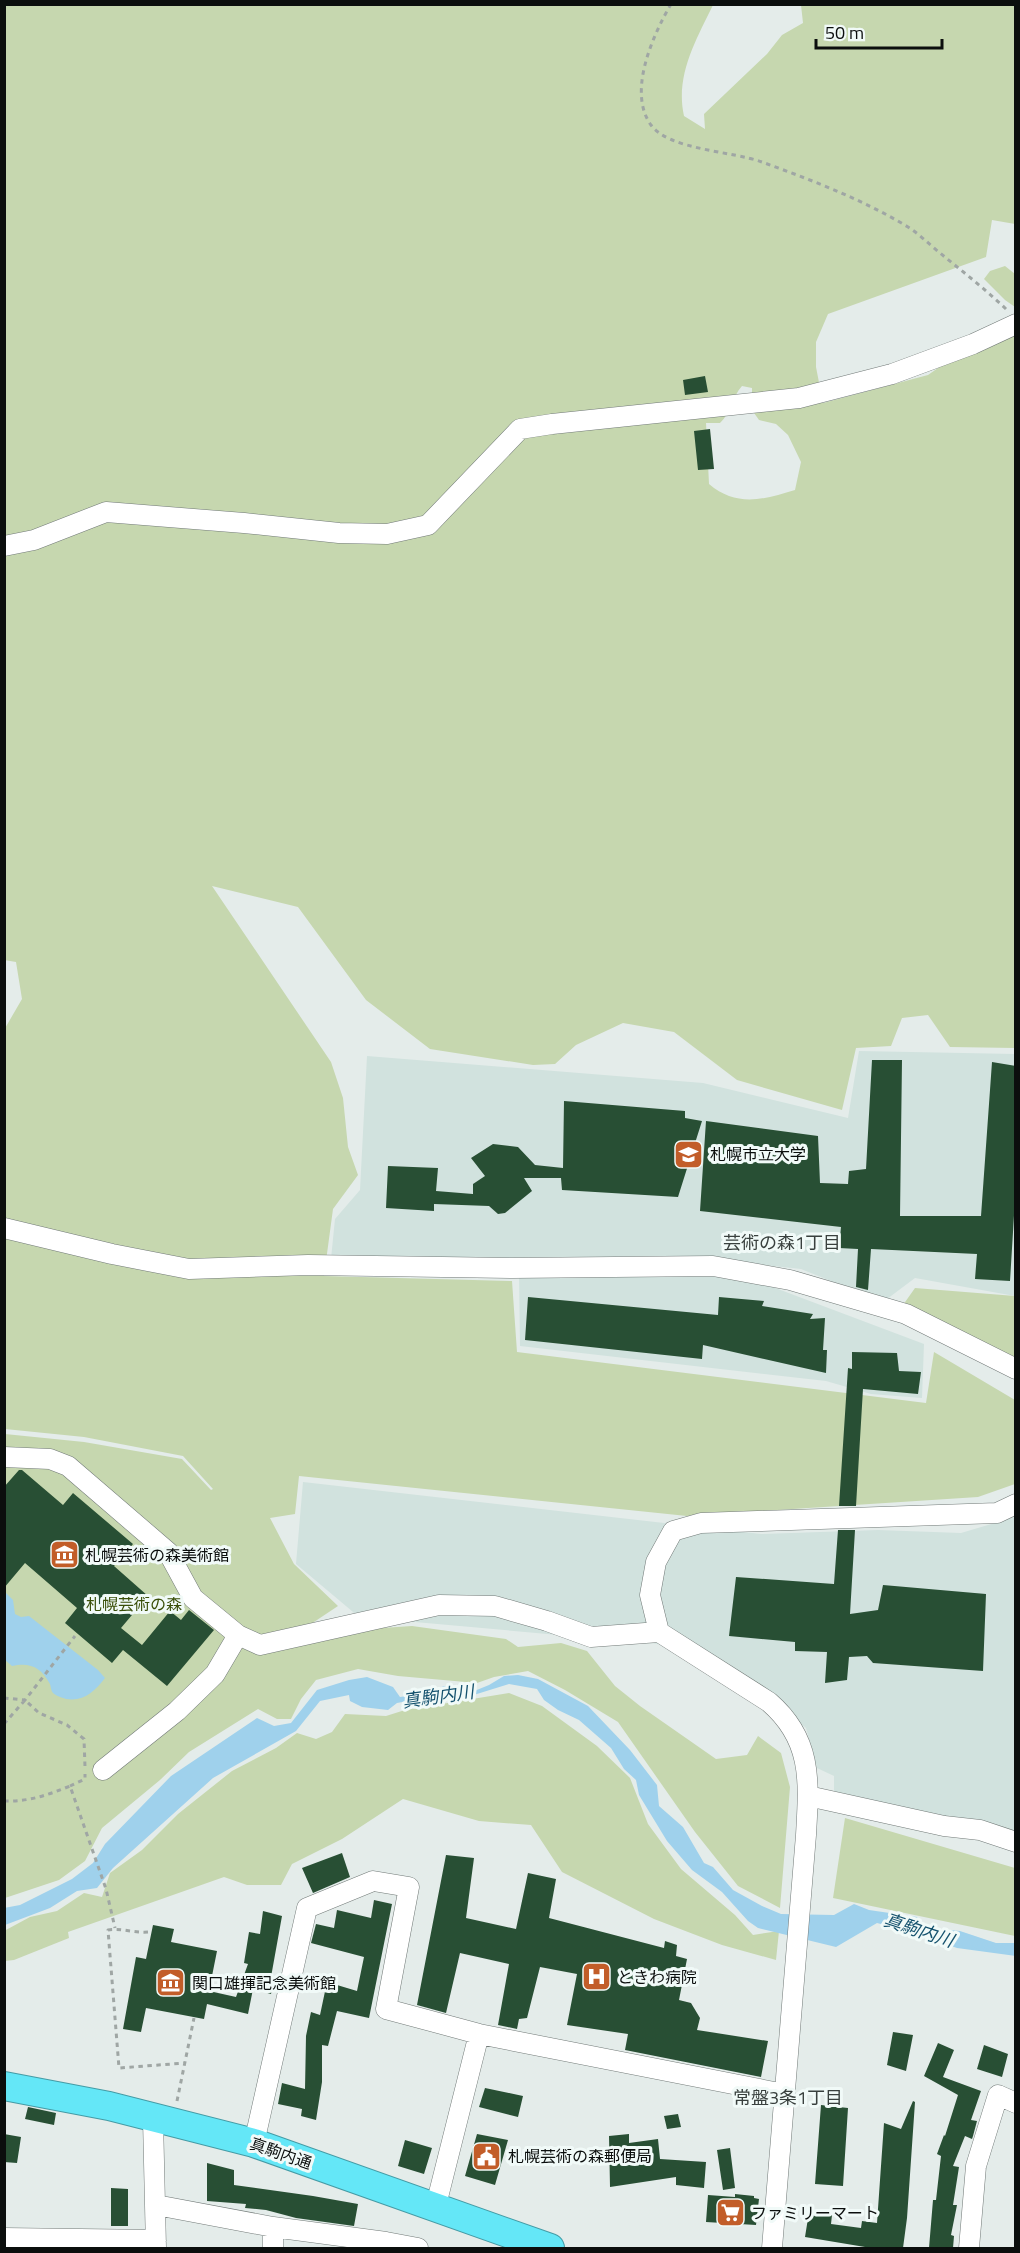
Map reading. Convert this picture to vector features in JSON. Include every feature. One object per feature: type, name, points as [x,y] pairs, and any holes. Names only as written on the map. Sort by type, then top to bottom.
[{"type":"highway","name":"真駒内通","points":[[4,2086],[109,2106],[254,2143],[550,2248]]},
{"type":"street","points":[[4,546],[34,540],[106,512],[339,533],[387,534],[428,525],[520,429],[799,398],[892,374],[974,344],[1012,317]]},
{"type":"street","points":[[4,1228],[112,1254],[189,1269],[308,1265],[513,1268],[713,1266],[790,1280],[906,1314],[1016,1369]]},
{"type":"street","points":[[4,1457],[50,1459],[68,1466],[168,1552],[193,1598],[238,1635],[261,1645],[439,1605],[495,1606],[591,1636],[659,1632],[770,1702],[784,1715],[796,1732],[804,1754],[808,1796],[772,2248]]},
{"type":"street","points":[[659,1632],[650,1595],[656,1562],[673,1531],[701,1523],[997,1513],[1016,1504]]},
{"type":"street","points":[[103,1770],[177,1711],[215,1674],[238,1635]]},
{"type":"street","points":[[808,1796],[944,1826],[980,1830],[1016,1842]]},
{"type":"street","points":[[254,2143],[307,1908],[373,1881],[409,1887],[386,2009],[479,2034],[784,2094]]},
{"type":"street","points":[[435,2209],[479,2034]]},
{"type":"street","points":[[969,2248],[976,2166],[998,2095],[1016,2103]]},
{"type":"street","points":[[4,2238],[40,2243],[156,2244],[153,2119]]},
{"type":"street","points":[[156,2205],[273,2227],[418,2248]]},
{"type":"street","points":[[273,2227],[273,2248]]},
{"type":"path","points":[[671,4],[656,34],[640,93],[650,124],[660,134],[682,143],[752,159],[827,186],[909,228],[985,289],[1012,317]]},
{"type":"path","points":[[4,1724],[42,1681],[75,1636]]},
{"type":"path","points":[[4,1698],[25,1700],[39,1713],[67,1725],[84,1739],[85,1779],[45,1796],[17,1802],[4,1801]]},
{"type":"path","points":[[70,1786],[106,1889],[115,1929]]},
{"type":"path","points":[[148,1932],[108,1930],[118,2068],[185,2063]]},
{"type":"path","points":[[177,2103],[194,2018]]},
{"type":"shaded area","name":"札幌市立大学","points":[[859,1051],[1015,1054],[1015,1296],[915,1278],[883,1302],[801,1269],[684,1256],[331,1259],[335,1219],[360,1190],[367,1056],[703,1083],[848,1118]]},
{"type":"shaded area","points":[[682,1271],[749,1278],[924,1344],[922,1398],[871,1394],[826,1381],[520,1346],[519,1273]]},
{"type":"shaded area","points":[[303,1482],[761,1534],[878,1530],[961,1533],[1015,1517],[1015,1839],[834,1791],[834,1776],[817,1768],[806,1728],[741,1674],[693,1647],[359,1617],[296,1564]]},
{"type":"green space","name":"札幌芸術の森","points":[[5,5],[713,5],[689,59],[682,87],[684,116],[705,129],[704,114],[767,54],[782,35],[803,23],[801,5],[1015,5],[1015,224],[992,220],[986,257],[828,314],[816,342],[816,367],[823,403],[928,375],[1001,324],[1015,323],[1015,1048],[950,1047],[928,1015],[902,1018],[891,1046],[856,1048],[842,1110],[737,1080],[674,1032],[623,1023],[576,1045],[555,1064],[533,1065],[430,1049],[366,1000],[298,907],[212,886],[331,1062],[343,1098],[348,1147],[358,1175],[333,1209],[324,1276],[512,1281],[517,1352],[926,1403],[934,1352],[1015,1400],[1015,1484],[978,1497],[687,1516],[299,1476],[295,1514],[270,1518],[294,1564],[338,1606],[305,1628],[352,1630],[412,1626],[506,1639],[518,1647],[561,1643],[587,1651],[615,1686],[716,1759],[747,1755],[758,1736],[781,1753],[790,1787],[780,1908],[738,1886],[695,1832],[618,1722],[528,1671],[494,1677],[477,1683],[398,1676],[358,1669],[316,1680],[301,1699],[291,1719],[277,1719],[258,1709],[189,1752],[160,1780],[102,1828],[85,1861],[59,1880],[5,1898],[5,1434],[84,1442],[182,1459],[211,1490],[213,1489],[183,1456],[84,1437],[5,1429],[4,1030],[22,999],[16,962],[4,960]],"holes":[[[742,386],[752,388],[752,410],[759,420],[776,424],[788,435],[801,462],[795,490],[761,499],[740,499],[729,496],[709,484],[706,423],[720,423],[727,415]]]},
{"type":"green space","points":[[1005,266],[1015,274],[1015,307],[984,279],[990,271]]},
{"type":"green space","points":[[915,1288],[1015,1296],[1015,1359],[903,1305]]},
{"type":"green space","points":[[509,1693],[542,1706],[597,1746],[630,1778],[648,1824],[681,1869],[735,1915],[753,1935],[779,1931],[776,1960],[722,1945],[654,1919],[562,1872],[531,1825],[479,1821],[403,1799],[342,1839],[292,1864],[281,1885],[247,1885],[224,1877],[68,1932],[69,1938],[14,1960],[5,1961],[4,1931],[30,1917],[57,1911],[84,1893],[102,1897],[110,1873],[142,1850],[178,1814],[232,1771],[276,1748],[297,1733],[316,1739],[332,1732],[345,1714],[386,1716],[405,1710]]},
{"type":"green space","points":[[845,1818],[1015,1868],[1015,1936],[833,1898]]},
{"type":"water","points":[[5,1592],[13,1600],[15,1614],[21,1617],[29,1616],[98,1670],[105,1678],[93,1691],[78,1699],[66,1699],[53,1693],[47,1678],[39,1670],[30,1665],[12,1666],[5,1660]]},
{"type":"water","name":"真駒内川","points":[[518,1675],[538,1679],[588,1706],[630,1750],[657,1785],[659,1806],[683,1827],[704,1863],[713,1867],[733,1890],[781,1914],[834,1915],[854,1904],[869,1910],[917,1917],[926,1928],[960,1931],[996,1943],[1015,1943],[1016,1956],[957,1948],[877,1923],[836,1947],[758,1928],[748,1921],[722,1892],[692,1870],[667,1841],[639,1795],[636,1780],[624,1769],[611,1748],[579,1720],[544,1700],[537,1689],[509,1684],[464,1698],[435,1696],[397,1703],[388,1710],[362,1707],[350,1701],[349,1695],[320,1701],[296,1731],[213,1778],[113,1868],[97,1888],[77,1891],[50,1908],[5,1925],[4,1908],[20,1905],[72,1879],[93,1863],[105,1844],[171,1776],[257,1718],[274,1726],[291,1723],[317,1690],[367,1677],[393,1687],[400,1697],[428,1693],[444,1686],[467,1694],[504,1676]]},
{"type":"building","points":[[705,376],[708,392],[685,395],[683,380]]},
{"type":"building","points":[[710,429],[714,469],[698,470],[694,431]]},
{"type":"building","points":[[872,1060],[902,1060],[900,1216],[981,1216],[992,1062],[1016,1066],[1016,1183],[1010,1281],[975,1279],[977,1254],[871,1249],[868,1290],[856,1287],[858,1249],[839,1248],[841,1227],[700,1211],[706,1121],[818,1136],[820,1183],[848,1184],[849,1171],[866,1169]]},
{"type":"building","points":[[564,1101],[685,1111],[685,1118],[702,1121],[678,1197],[562,1190],[561,1178],[524,1178],[532,1191],[505,1213],[498,1214],[489,1206],[434,1204],[434,1211],[386,1208],[388,1166],[438,1168],[436,1191],[473,1194],[473,1184],[485,1176],[471,1158],[493,1144],[518,1147],[535,1165],[563,1168]]},
{"type":"building","points":[[528,1297],[718,1315],[719,1297],[764,1301],[762,1306],[813,1314],[810,1319],[825,1318],[823,1350],[827,1350],[826,1373],[703,1345],[702,1359],[525,1340]]},
{"type":"building","points":[[852,1352],[897,1353],[899,1371],[921,1372],[918,1394],[863,1389],[856,1506],[839,1506],[848,1368],[852,1369]]},
{"type":"building","name":"札幌芸術の森美術館","points":[[19,1470],[22,1470],[63,1505],[73,1493],[133,1544],[114,1566],[148,1596],[121,1628],[142,1645],[170,1611],[181,1620],[189,1610],[214,1630],[167,1686],[123,1650],[112,1663],[65,1623],[77,1608],[25,1563],[4,1588],[4,1487]]},
{"type":"building","points":[[838,1530],[855,1530],[850,1614],[878,1610],[883,1585],[986,1594],[983,1671],[873,1663],[867,1656],[849,1657],[847,1680],[825,1683],[827,1652],[795,1651],[795,1642],[729,1636],[736,1577],[834,1584]]},
{"type":"building","points":[[342,1853],[350,1877],[313,1893],[302,1868]]},
{"type":"building","points":[[446,1855],[474,1858],[466,1918],[516,1929],[528,1873],[556,1879],[549,1918],[664,1948],[665,1941],[677,1945],[676,1956],[687,1959],[679,2000],[691,2003],[700,2018],[697,2030],[768,2041],[761,2077],[625,2050],[628,2034],[567,2025],[577,1974],[540,1967],[527,2018],[519,2019],[517,2029],[498,2025],[509,1964],[460,1953],[446,2013],[417,2005]]},
{"type":"building","points":[[374,1900],[392,1904],[369,2018],[337,2011],[328,2046],[322,2045],[322,2082],[316,2120],[301,2116],[302,2109],[278,2104],[282,2083],[305,2089],[306,2036],[311,2012],[320,2015],[327,1982],[357,1991],[364,1957],[311,1943],[316,1924],[334,1928],[337,1910],[371,1918]]},
{"type":"building","name":"関口雄揮記念美術館","points":[[263,1911],[282,1916],[271,1977],[274,1978],[271,1994],[253,1989],[248,2014],[207,2004],[204,2019],[146,2008],[141,2032],[123,2029],[136,1957],[146,1959],[153,1925],[174,1929],[171,1942],[217,1951],[209,1991],[236,1997],[248,1964],[244,1963],[249,1932],[260,1934]]},
{"type":"building","points":[[893,2032],[913,2035],[906,2071],[887,2065]]},
{"type":"building","points":[[938,2043],[954,2050],[943,2077],[981,2091],[971,2120],[977,2121],[972,2139],[965,2136],[953,2166],[959,2167],[953,2205],[957,2205],[951,2235],[954,2236],[953,2248],[929,2248],[933,2200],[936,2200],[941,2156],[937,2154],[958,2095],[924,2076]]},
{"type":"building","points":[[984,2045],[1008,2054],[1002,2077],[977,2069]]},
{"type":"building","points":[[485,2088],[523,2096],[518,2117],[479,2107]]},
{"type":"building","points":[[913,2101],[915,2102],[903,2248],[871,2248],[805,2237],[809,2212],[832,2215],[831,2224],[861,2228],[862,2221],[877,2223],[884,2123],[901,2129]]},
{"type":"building","points":[[821,2105],[848,2108],[843,2186],[815,2184]]},
{"type":"building","points":[[28,2107],[56,2113],[54,2125],[25,2119]]},
{"type":"building","points":[[678,2114],[681,2127],[667,2129],[664,2116]]},
{"type":"building","points":[[4,2134],[21,2137],[17,2163],[4,2162]]},
{"type":"building","points":[[477,2134],[508,2140],[495,2185],[465,2176]]},
{"type":"building","points":[[629,2134],[629,2143],[658,2139],[660,2159],[706,2162],[704,2188],[676,2185],[676,2177],[610,2187],[609,2136]]},
{"type":"building","points":[[405,2140],[432,2148],[424,2174],[398,2166]]},
{"type":"building","points":[[730,2148],[735,2188],[723,2190],[717,2150]]},
{"type":"building","points":[[207,2163],[234,2170],[234,2185],[358,2204],[354,2226],[245,2208],[246,2204],[207,2201]]},
{"type":"building","points":[[111,2188],[128,2189],[128,2226],[111,2226]]},
{"type":"building","points":[[735,2194],[754,2196],[759,2199],[756,2225],[706,2222],[708,2195],[735,2197]]},
{"type":"place","name":"札幌市立大学","points":[[689,1154]]},
{"type":"place","name":"札幌芸術の森美術館","points":[[64,1555]]},
{"type":"place","name":"ときわ病院","points":[[596,1977]]},
{"type":"place","name":"関口雄揮記念美術館","points":[[171,1983]]},
{"type":"place","name":"札幌芸術の森郵便局","points":[[487,2156]]},
{"type":"place","name":"ファミリーマート","points":[[730,2213]]},
{"type":"district","name":"芸術の森1丁目","points":[[782,1242]]},
{"type":"district","name":"常盤3条1丁目","points":[[788,2097]]}]
